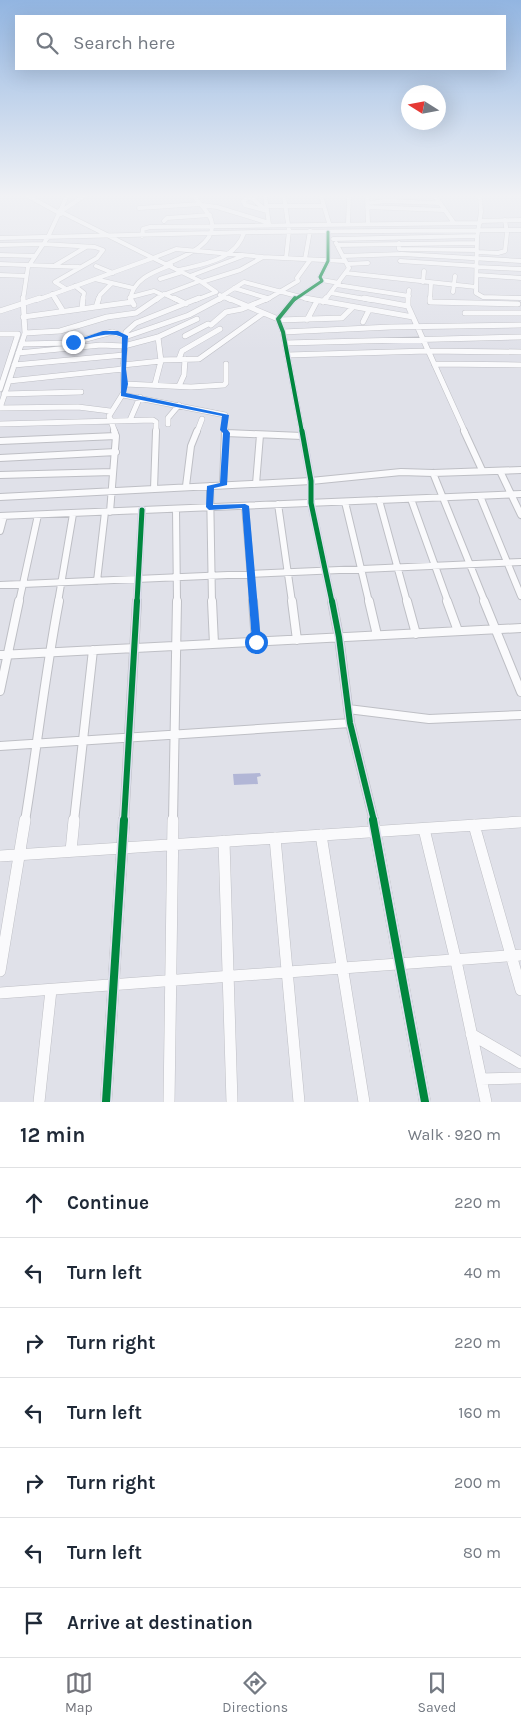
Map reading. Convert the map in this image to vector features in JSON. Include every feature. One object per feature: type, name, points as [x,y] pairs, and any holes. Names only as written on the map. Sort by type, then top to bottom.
[{"type":"street","points":[[0,388],[18,353],[25,332],[22,306],[26,276],[29,264],[40,247]]},
{"type":"street","points":[[54,266],[87,247]]},
{"type":"street","points":[[66,289],[55,282],[97,258],[103,251],[96,247]]},
{"type":"street","points":[[123,247],[169,265],[223,296],[278,320],[342,318],[353,307]]},
{"type":"street","points":[[139,311],[131,300],[133,288],[147,274],[169,265],[195,251],[198,247]]},
{"type":"street","points":[[160,279],[230,254],[236,247]]},
{"type":"street","points":[[286,258],[287,247]]},
{"type":"street","points":[[185,336],[210,325],[225,312],[248,308],[298,281],[297,278],[308,260],[309,247]]},
{"type":"street","points":[[322,280],[320,277],[328,260],[328,247]]},
{"type":"street","points":[[323,302],[346,273],[345,260],[338,247]]},
{"type":"street","points":[[398,254],[399,247]]},
{"type":"street","points":[[421,247],[498,253],[505,251],[505,247]]},
{"type":"street","points":[[477,247],[476,293],[480,296],[521,298]]},
{"type":"street","points":[[0,311],[22,306],[172,250],[308,260],[345,260],[398,254],[521,261]]},
{"type":"street","points":[[0,255],[34,256]]},
{"type":"street","points":[[190,276],[244,256]]},
{"type":"street","points":[[0,330],[25,332],[60,331],[107,317],[139,311],[164,294],[240,270],[263,257]]},
{"type":"street","points":[[345,260],[368,263]]},
{"type":"street","points":[[400,261],[521,269]]},
{"type":"street","points":[[0,264],[81,267]]},
{"type":"street","points":[[96,266],[113,273]]},
{"type":"street","points":[[423,282],[424,271]]},
{"type":"street","points":[[346,273],[476,287]]},
{"type":"street","points":[[0,275],[26,276]]},
{"type":"street","points":[[477,275],[521,278]]},
{"type":"street","points":[[453,292],[455,276]]},
{"type":"street","points":[[94,279],[133,288]]},
{"type":"street","points":[[278,320],[296,297],[322,280],[338,284],[409,293],[408,306],[482,470]]},
{"type":"street","points":[[21,344],[71,343],[112,332],[125,337],[188,314],[223,296],[244,282],[296,297],[413,317]]},
{"type":"street","points":[[431,283],[429,302],[520,307]]},
{"type":"street","points":[[96,307],[100,295],[111,284]]},
{"type":"street","points":[[75,286],[84,293],[82,309]]},
{"type":"street","points":[[234,288],[267,298]]},
{"type":"street","points":[[23,317],[96,307],[131,300],[154,291],[186,304]]},
{"type":"street","points":[[97,581],[116,452],[116,436],[110,420],[110,411],[123,395],[125,384],[123,367],[125,337],[136,323],[216,292]]},
{"type":"street","points":[[331,293],[408,306]]},
{"type":"street","points":[[52,294],[63,312]]},
{"type":"street","points":[[515,298],[520,307]]},
{"type":"street","points":[[306,320],[317,301]]},
{"type":"street","points":[[363,322],[369,310]]},
{"type":"street","points":[[465,313],[521,313]]},
{"type":"street","points":[[179,386],[184,375],[182,359],[179,355],[182,351],[220,329],[188,314]]},
{"type":"street","points":[[9,380],[161,361],[197,360],[262,314]]},
{"type":"street","points":[[18,353],[101,344],[124,346],[158,337],[198,319]]},
{"type":"street","points":[[278,320],[283,332],[311,481],[311,503],[339,638],[350,722],[376,831],[425,1102]]},
{"type":"street","points":[[283,332],[521,325]]},
{"type":"street","points":[[0,334],[18,334],[9,380],[0,408],[78,408],[110,411]]},
{"type":"street","points":[[154,384],[161,361],[158,337]]},
{"type":"street","points":[[285,343],[521,338]]},
{"type":"street","points":[[287,355],[428,351],[521,352]]},
{"type":"street","points":[[0,365],[124,354]]},
{"type":"street","points":[[125,384],[179,386],[226,384],[226,364]]},
{"type":"street","points":[[434,364],[521,364]]},
{"type":"street","points":[[4,394],[81,392]]},
{"type":"street","points":[[123,395],[225,415],[224,430],[226,433],[223,485]]},
{"type":"street","points":[[130,420],[140,397]]},
{"type":"street","points":[[168,424],[168,418],[178,405]]},
{"type":"street","points":[[0,424],[153,420],[156,422],[154,489]]},
{"type":"street","points":[[186,486],[191,446],[202,420]]},
{"type":"street","points":[[226,433],[302,436]]},
{"type":"street","points":[[256,484],[260,435]]},
{"type":"street","points":[[0,441],[116,436]]},
{"type":"street","points":[[0,458],[116,452]]},
{"type":"street","points":[[0,497],[311,481],[401,472],[433,473],[521,470]]},
{"type":"street","points":[[500,471],[521,516]]},
{"type":"street","points":[[0,476],[113,472]]},
{"type":"street","points":[[433,473],[521,692]]},
{"type":"street","points":[[210,486],[209,507],[214,644]]},
{"type":"street","points":[[0,531],[2,516],[521,494]]},
{"type":"street","points":[[480,496],[521,596]]},
{"type":"street","points":[[411,499],[458,631]]},
{"type":"street","points":[[379,500],[416,634]]},
{"type":"street","points":[[345,502],[377,636]]},
{"type":"street","points":[[278,504],[297,640]]},
{"type":"street","points":[[245,506],[256,642]]},
{"type":"street","points":[[169,1102],[177,578],[176,509]]},
{"type":"street","points":[[106,1102],[142,510]]},
{"type":"street","points":[[0,971],[38,744],[49,652],[72,514]]},
{"type":"street","points":[[0,691],[4,655],[23,584],[38,515]]},
{"type":"street","points":[[0,585],[521,562]]},
{"type":"street","points":[[4,655],[521,628]]},
{"type":"street","points":[[71,851],[93,650]]},
{"type":"street","points":[[348,709],[423,718],[521,714]]},
{"type":"street","points":[[0,746],[350,722]]},
{"type":"street","points":[[0,856],[521,823]]},
{"type":"street","points":[[474,826],[516,955],[521,990]]},
{"type":"street","points":[[424,829],[456,961],[486,1102]]},
{"type":"street","points":[[321,835],[364,1102]]},
{"type":"street","points":[[275,838],[299,1102]]},
{"type":"street","points":[[224,841],[232,1102]]},
{"type":"street","points":[[0,993],[456,961],[516,955]]},
{"type":"street","points":[[39,1102],[51,990]]},
{"type":"street","points":[[471,1034],[521,1063]]},
{"type":"street","points":[[481,1079],[521,1078]]},
{"type":"water","points":[[260,773],[261,776],[257,777],[258,784],[234,785],[233,774]]},
{"type":"cycle path","points":[[328,247],[328,261],[320,277],[322,281],[296,297],[278,319],[283,332],[311,481],[311,503],[339,637],[350,723],[376,831],[425,1102]]},
{"type":"cycle path","points":[[106,1102],[142,510]]},
{"type":"route","points":[[73,342],[103,333],[118,332],[125,336],[123,369],[125,384],[123,395],[136,396],[155,402],[175,404],[225,415],[224,430],[226,433],[223,485],[210,486],[209,507],[245,506],[256,642]]}]
